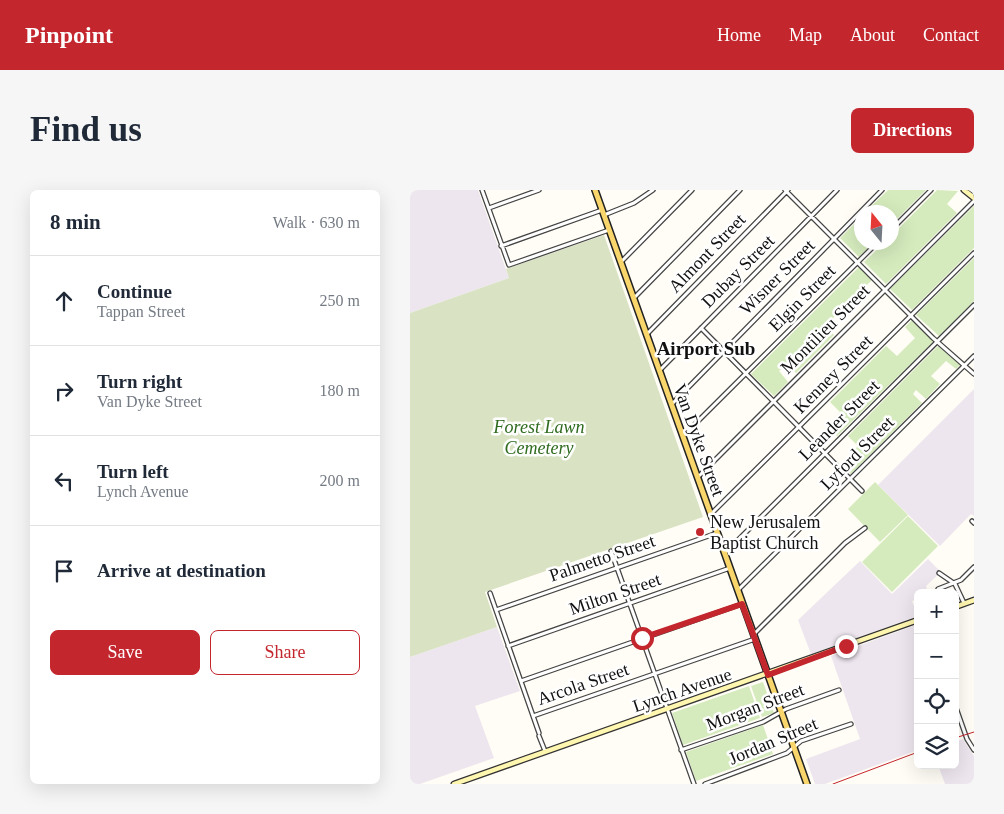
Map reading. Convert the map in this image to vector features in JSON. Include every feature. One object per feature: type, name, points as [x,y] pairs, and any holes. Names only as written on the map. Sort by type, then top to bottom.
[{"type":"main road","name":"Van Dyke Street","points":[[595,190],[807,784]]},
{"type":"street","points":[[482,190],[507,264],[510,265],[609,230]]},
{"type":"street","points":[[489,208],[539,190]]},
{"type":"street","points":[[501,246],[634,203],[654,190]]},
{"type":"street","points":[[621,262],[692,190]]},
{"type":"street","points":[[633,298],[740,190]]},
{"type":"street","points":[[786,190],[911,315],[974,374]]},
{"type":"street","name":"Almont Street","points":[[646,334],[786,190]]},
{"type":"street","name":"Dubay Street","points":[[659,370],[837,190]]},
{"type":"street","name":"Wisner Street","points":[[671,404],[882,190]]},
{"type":"street","points":[[899,222],[932,190]]},
{"type":"street","points":[[964,190],[974,200]]},
{"type":"street","name":"Montilieu Street","points":[[697,477],[974,200]]},
{"type":"street","name":"Elgin Street","points":[[683,437],[870,250]]},
{"type":"street","name":"Kenney Street","points":[[710,515],[974,253]]},
{"type":"street","name":"Leander Street","points":[[724,553],[974,305]]},
{"type":"street","points":[[701,328],[862,491]]},
{"type":"street","name":"Lyford Street","points":[[738,590],[974,356]]},
{"type":"street","points":[[754,637],[845,543],[865,528]]},
{"type":"street","name":"Palmetto Street","points":[[496,610],[717,533]]},
{"type":"street","points":[[611,551],[694,784]]},
{"type":"street","points":[[938,589],[955,584],[974,567]]},
{"type":"street","name":"Milton Street","points":[[508,646],[730,568]]},
{"type":"street","points":[[939,573],[955,584],[964,604]]},
{"type":"street","points":[[490,593],[545,752]]},
{"type":"street","points":[[959,605],[974,600]]},
{"type":"street","points":[[521,681],[742,604]]},
{"type":"street","name":"Lynch Avenue","points":[[454,784],[768,675],[914,621]]},
{"type":"street","name":"Arcola Street","points":[[533,716],[754,637]]},
{"type":"street","name":"Morgan Street","points":[[681,750],[762,722],[781,712],[839,690]]},
{"type":"street","points":[[959,716],[967,739],[974,750]]},
{"type":"street","name":"Jordan Street","points":[[705,784],[788,753],[801,741],[852,724]]},
{"type":"shaded area","points":[[410,190],[478,190],[509,278],[410,313]]},
{"type":"shaded area","points":[[974,389],[974,516],[971,514],[940,546],[878,485]]},
{"type":"shaded area","points":[[928,559],[941,572],[926,586],[927,589],[914,589],[914,600],[912,601],[914,617],[811,654],[798,620],[860,561],[892,594]]},
{"type":"shaded area","points":[[914,625],[914,751],[825,784],[815,784],[806,759],[860,739],[831,656]]},
{"type":"shaded area","points":[[497,627],[520,691],[475,706],[494,758],[420,784],[410,784],[410,657]]},
{"type":"shaded area","points":[[963,739],[974,756],[974,784],[945,784],[939,769],[959,769],[959,740]]},
{"type":"green space","points":[[888,190],[926,190],[899,217],[899,205],[872,205]]},
{"type":"green space","points":[[937,190],[958,191],[947,204],[957,213],[886,284],[864,262],[877,250],[899,250],[899,228]]},
{"type":"green space","points":[[974,206],[974,248],[912,310],[890,289]]},
{"type":"green space","points":[[854,224],[854,250],[866,250],[859,257],[840,238]]},
{"type":"green space","name":"Forest Lawn Cemetery","points":[[604,235],[703,517],[485,592],[497,627],[410,657],[410,313],[509,278],[506,269]]},
{"type":"green space","points":[[974,258],[974,301],[939,336],[916,315]]},
{"type":"green space","points":[[859,267],[872,280],[825,326],[834,335],[796,373],[786,364],[779,371],[788,382],[774,396],[751,374]]},
{"type":"green space","points":[[912,320],[934,341],[837,436],[827,427],[840,412],[830,402],[886,346],[897,356],[915,338],[905,327]]},
{"type":"green space","points":[[938,346],[960,365],[956,369],[946,361],[931,376],[940,384],[926,399],[916,390],[913,394],[922,403],[851,474],[841,464],[858,446],[848,436]]},
{"type":"green space","points":[[875,482],[908,515],[880,542],[848,509]]},
{"type":"green space","points":[[908,516],[938,546],[892,592],[862,562]]},
{"type":"green space","points":[[763,682],[774,713],[762,717],[751,686]]},
{"type":"green space","points":[[749,686],[760,718],[683,745],[672,713]]},
{"type":"green space","points":[[763,725],[773,754],[696,781],[686,752]]},
{"type":"railway","points":[[959,737],[974,732]]},
{"type":"railway","points":[[833,784],[914,754]]},
{"type":"place","name":"New Jerusalem Baptist Church","points":[[700,532]]},
{"type":"district","name":"Airport Sub","points":[[706,348]]},
{"type":"route","points":[[642,638],[742,604],[768,675],[846,646]]}]
